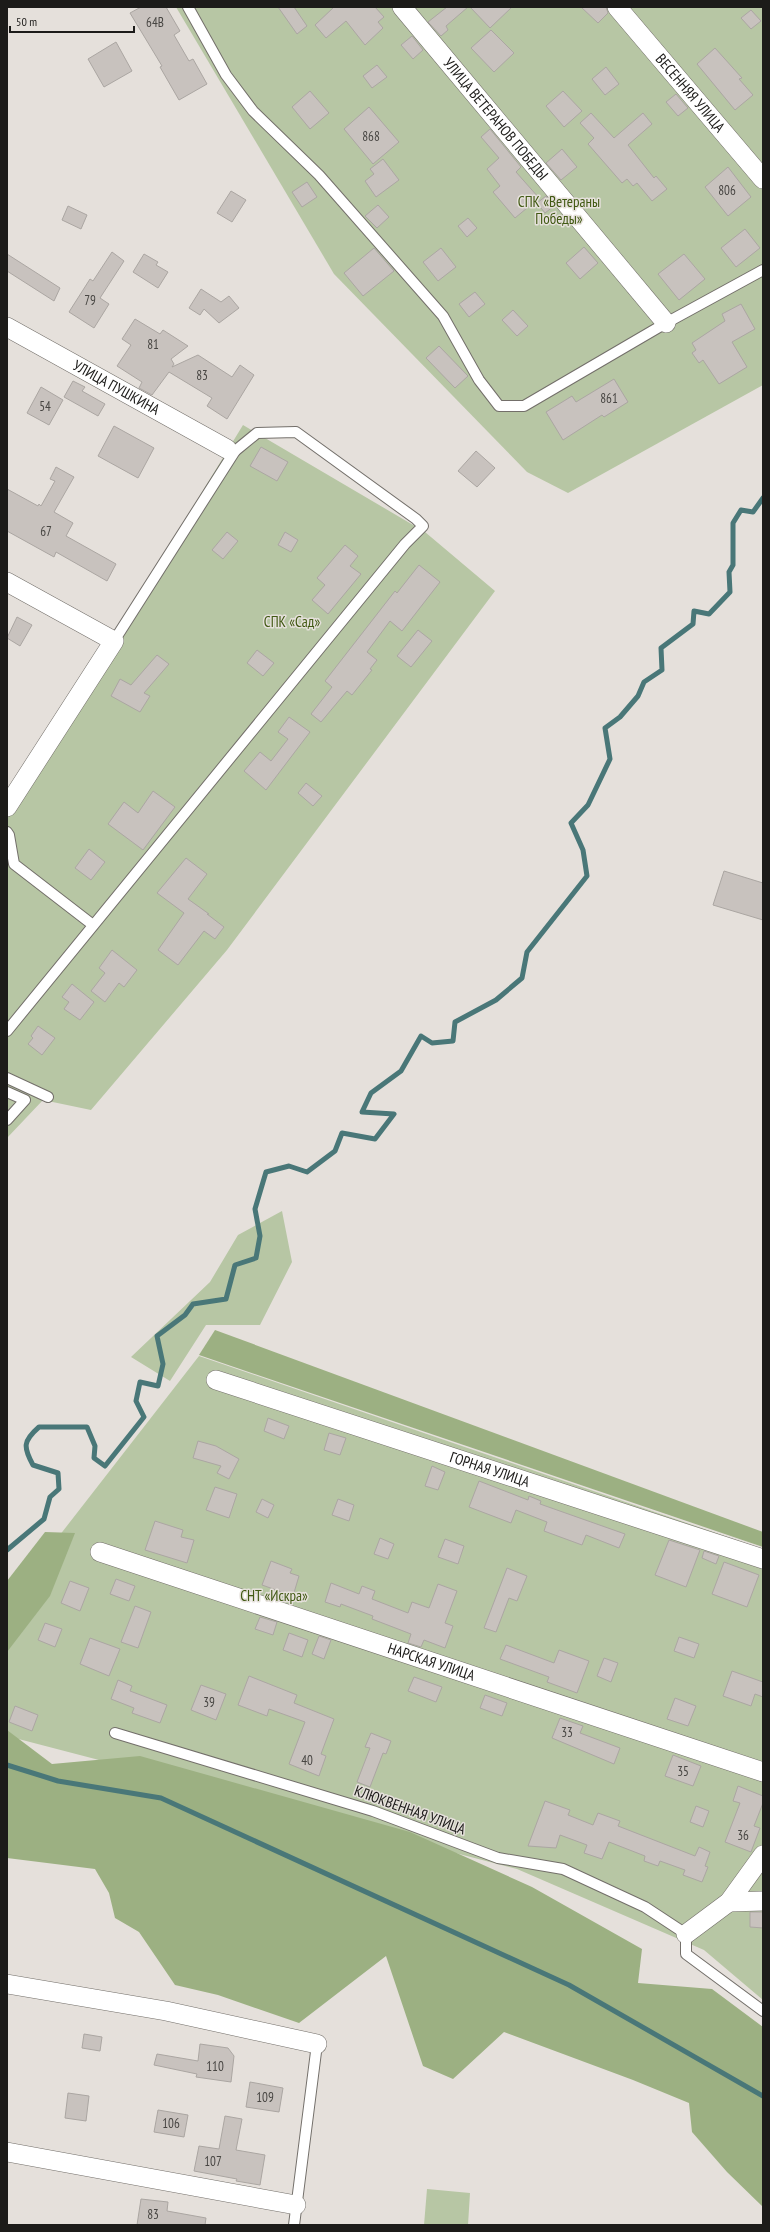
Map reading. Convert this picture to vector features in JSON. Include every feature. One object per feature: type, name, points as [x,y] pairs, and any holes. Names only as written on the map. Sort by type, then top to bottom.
[{"type":"street","name":"УЛИЦА ВЕТЕРАНОВ ПОБЕДЫ","points":[[402,7],[666,323]]},
{"type":"street","name":"ВЕСЕННЯЯ УЛИЦА","points":[[617,7],[763,179]]},
{"type":"street","name":"УЛИЦА ПУШКИНА","points":[[7,327],[231,450]]},
{"type":"street","points":[[7,582],[114,641],[7,807]]},
{"type":"street","name":"ГОРНАЯ УЛИЦА","points":[[216,1380],[763,1559]]},
{"type":"street","name":"НАРСКАЯ УЛИЦА","points":[[100,1552],[763,1772]]},
{"type":"street","points":[[686,1934],[729,1902],[763,1855]]},
{"type":"street","points":[[729,1902],[763,1901]]},
{"type":"street","points":[[7,1984],[166,2012],[317,2044]]},
{"type":"street","points":[[7,2152],[296,2205]]},
{"type":"lane","points":[[188,7],[226,75],[253,111],[319,175],[443,316],[479,380],[499,406],[524,406],[666,323],[763,270]]},
{"type":"lane","points":[[7,1031],[405,544],[423,526],[296,432],[257,433],[231,450],[114,641]]},
{"type":"lane","points":[[7,832],[9,835],[14,864],[94,925]]},
{"type":"lane","points":[[7,1078],[48,1097]]},
{"type":"lane","points":[[7,1092],[25,1100],[7,1120]]},
{"type":"lane","name":"КЛЮКВЕННАЯ УЛИЦА","points":[[114,1733],[373,1811],[498,1858],[563,1869],[645,1907],[686,1934]]},
{"type":"lane","points":[[686,1934],[686,1954],[763,2011]]},
{"type":"lane","points":[[294,2225],[317,2044]]},
{"type":"green space","name":"СПК «Ветераны Победы»","points":[[176,7],[763,7],[763,385],[568,493],[527,472],[334,274]]},
{"type":"green space","name":"СПК «Сад»","points":[[243,425],[425,532],[495,591],[227,950],[91,1110],[43,1100],[7,1138],[7,811]]},
{"type":"green space","points":[[282,1211],[292,1262],[260,1325],[206,1325],[170,1381],[131,1357],[210,1282],[238,1235]]},
{"type":"green space","points":[[215,1330],[763,1532],[763,1547],[199,1355]]},
{"type":"green space","name":"СНТ «Искра»","points":[[199,1356],[763,1549],[763,2000],[704,1950],[517,1869],[7,1736],[7,1603]]},
{"type":"green space","points":[[45,1532],[75,1533],[50,1596],[7,1652],[7,1581]]},
{"type":"green space","points":[[7,1730],[52,1764],[140,1756],[410,1832],[532,1887],[642,1949],[638,1983],[712,1989],[763,2027],[763,2207],[727,2172],[692,2132],[689,2103],[633,2080],[504,2032],[453,2079],[423,2066],[386,1956],[299,2023],[218,1995],[175,1985],[139,1932],[115,1918],[109,1893],[95,1869],[7,1858]]},
{"type":"green space","points":[[427,2189],[470,2193],[468,2225],[424,2225]]},
{"type":"building","points":[[141,7],[166,7],[180,31],[174,35],[189,61],[193,59],[207,84],[179,100],[160,67],[162,66],[130,13]]},
{"type":"building","points":[[278,7],[294,7],[307,26],[297,34]]},
{"type":"building","points":[[334,7],[375,7],[384,17],[378,22],[383,28],[365,45],[346,21],[326,38],[315,25]]},
{"type":"building","points":[[447,7],[468,7],[446,26],[448,30],[441,36],[428,22]]},
{"type":"building","points":[[470,7],[512,7],[490,28]]},
{"type":"building","points":[[581,7],[606,7],[608,13],[598,23]]},
{"type":"building","points":[[751,10],[761,21],[751,29],[741,18]]},
{"type":"building","points":[[491,30],[514,53],[494,72],[471,48]]},
{"type":"building","points":[[412,36],[423,50],[413,59],[401,45]]},
{"type":"building","points":[[116,42],[132,71],[104,87],[88,59]]},
{"type":"building","points":[[715,48],[742,78],[739,79],[753,95],[735,110],[697,64]]},
{"type":"building","points":[[377,65],[387,77],[372,88],[363,76]]},
{"type":"building","points":[[606,67],[619,84],[605,95],[592,79]]},
{"type":"building","points":[[310,91],[329,113],[310,129],[292,107]]},
{"type":"building","points":[[563,91],[582,111],[564,127],[546,106]]},
{"type":"building","points":[[676,94],[688,108],[678,116],[666,102]]},
{"type":"building","points":[[369,107],[399,142],[373,164],[344,129]]},
{"type":"building","points":[[591,113],[614,138],[643,113],[652,124],[628,145],[654,178],[656,176],[667,189],[652,201],[637,183],[633,186],[627,179],[622,183],[588,144],[594,138],[580,123]]},
{"type":"building","points":[[490,129],[521,167],[516,172],[539,198],[515,218],[493,192],[500,186],[487,169],[499,158],[481,137]]},
{"type":"building","points":[[562,149],[577,167],[561,180],[546,163]]},
{"type":"building","points":[[383,159],[399,180],[376,197],[365,181],[374,174],[370,169]]},
{"type":"building","points":[[728,167],[751,197],[728,216],[705,187]]},
{"type":"building","points":[[307,182],[317,197],[302,207],[292,192]]},
{"type":"building","points":[[231,191],[246,200],[232,222],[217,213]]},
{"type":"building","points":[[546,196],[554,206],[545,213],[537,203]]},
{"type":"building","points":[[378,205],[389,217],[377,228],[365,216]]},
{"type":"building","points":[[68,206],[87,215],[81,229],[62,220]]},
{"type":"building","points":[[468,218],[477,228],[467,237],[458,226]]},
{"type":"building","points":[[745,229],[760,248],[736,267],[721,248]]},
{"type":"building","points":[[584,247],[598,263],[580,279],[566,263]]},
{"type":"building","points":[[374,248],[394,271],[363,296],[344,273]]},
{"type":"building","points":[[441,248],[456,267],[438,281],[423,262]]},
{"type":"building","points":[[112,252],[124,261],[100,298],[109,304],[94,328],[69,312],[90,279],[93,281]]},
{"type":"building","points":[[7,254],[60,288],[54,301],[7,271]]},
{"type":"building","points":[[144,254],[158,262],[156,265],[168,272],[158,288],[133,272]]},
{"type":"building","points":[[684,254],[705,279],[679,300],[658,274]]},
{"type":"building","points":[[201,289],[221,302],[229,296],[239,308],[219,323],[204,309],[200,315],[189,308]]},
{"type":"building","points":[[475,292],[485,304],[469,317],[459,304]]},
{"type":"building","points":[[741,304],[755,329],[732,342],[747,367],[719,384],[703,360],[699,363],[692,353],[696,350],[692,343],[725,321],[722,314]]},
{"type":"building","points":[[513,310],[528,326],[517,336],[502,320]]},
{"type":"building","points":[[135,319],[160,334],[163,330],[188,346],[171,359],[174,364],[172,367],[198,355],[232,377],[240,365],[254,375],[227,419],[207,406],[212,398],[169,372],[152,395],[139,388],[142,382],[117,366],[131,345],[122,339]]},
{"type":"building","points":[[439,346],[468,376],[455,388],[426,358]]},
{"type":"building","points":[[614,379],[628,402],[604,417],[602,415],[563,440],[546,412],[572,396],[576,402]]},
{"type":"building","points":[[73,381],[85,387],[82,391],[105,404],[98,416],[64,397]]},
{"type":"building","points":[[41,387],[63,400],[49,425],[27,413]]},
{"type":"building","points":[[114,426],[154,448],[138,478],[98,456]]},
{"type":"building","points":[[261,447],[288,462],[277,481],[250,466]]},
{"type":"building","points":[[476,451],[495,468],[477,487],[458,471]]},
{"type":"building","points":[[56,467],[74,477],[54,512],[73,523],[66,536],[116,564],[107,581],[56,552],[54,557],[7,531],[7,489],[38,506],[39,504],[41,506],[55,481],[50,479]]},
{"type":"building","points":[[227,532],[238,541],[223,559],[212,550]]},
{"type":"building","points":[[285,532],[298,540],[291,552],[278,545]]},
{"type":"building","points":[[345,545],[358,556],[350,566],[361,574],[328,614],[312,600],[325,585],[317,578]]},
{"type":"building","points":[[419,565],[440,582],[402,631],[390,621],[367,652],[377,660],[370,669],[372,670],[352,695],[347,691],[321,722],[311,714],[332,687],[325,681],[395,591],[397,593]]},
{"type":"building","points":[[17,617],[32,625],[20,646],[7,638]]},
{"type":"building","points":[[418,630],[432,641],[411,667],[397,656]]},
{"type":"building","points":[[257,650],[274,663],[263,676],[247,663]]},
{"type":"building","points":[[157,655],[169,664],[144,693],[150,696],[140,712],[111,696],[120,679],[131,685]]},
{"type":"building","points":[[289,717],[310,732],[266,790],[244,771],[260,752],[271,761],[288,739],[278,732]]},
{"type":"building","points":[[306,783],[322,796],[313,806],[298,793]]},
{"type":"building","points":[[153,791],[175,807],[143,850],[108,824],[124,802],[138,813]]},
{"type":"building","points":[[89,849],[105,862],[91,880],[75,868]]},
{"type":"building","points":[[186,858],[207,874],[188,899],[224,927],[215,939],[204,931],[178,965],[158,950],[184,913],[157,893]]},
{"type":"building","points":[[724,871],[763,883],[763,920],[713,905]]},
{"type":"building","points":[[112,950],[137,970],[124,987],[119,983],[105,1002],[91,991],[105,973],[99,968]]},
{"type":"building","points":[[72,984],[94,1002],[80,1020],[64,1009],[69,1002],[62,997]]},
{"type":"building","points":[[38,1026],[55,1038],[42,1055],[28,1044],[33,1038],[31,1036]]},
{"type":"building","points":[[268,1418],[289,1426],[284,1439],[264,1431]]},
{"type":"building","points":[[329,1433],[346,1438],[340,1455],[324,1450]]},
{"type":"building","points":[[198,1441],[216,1446],[239,1459],[229,1479],[217,1473],[221,1466],[193,1458]]},
{"type":"building","points":[[432,1466],[445,1472],[438,1490],[425,1486]]},
{"type":"building","points":[[479,1481],[528,1500],[529,1496],[541,1501],[540,1504],[625,1534],[619,1548],[586,1535],[582,1545],[544,1531],[547,1522],[516,1510],[511,1523],[469,1507]]},
{"type":"building","points":[[215,1487],[237,1494],[229,1518],[206,1510]]},
{"type":"building","points":[[262,1499],[274,1505],[268,1518],[256,1512]]},
{"type":"building","points":[[338,1499],[354,1505],[349,1521],[332,1515]]},
{"type":"building","points":[[155,1521],[183,1530],[181,1537],[194,1540],[187,1563],[145,1550]]},
{"type":"building","points":[[380,1538],[394,1544],[388,1559],[374,1554]]},
{"type":"building","points":[[445,1539],[464,1546],[458,1564],[438,1557]]},
{"type":"building","points":[[669,1540],[700,1550],[686,1587],[655,1575]]},
{"type":"building","points":[[704,1551],[719,1556],[716,1564],[702,1558]]},
{"type":"building","points":[[271,1561],[292,1569],[290,1573],[299,1576],[293,1596],[262,1585]]},
{"type":"building","points":[[724,1562],[759,1575],[747,1607],[712,1594]]},
{"type":"building","points":[[507,1568],[527,1576],[517,1601],[509,1598],[496,1632],[484,1628]]},
{"type":"building","points":[[116,1579],[135,1586],[129,1601],[110,1594]]},
{"type":"building","points":[[70,1581],[89,1588],[80,1611],[61,1603]]},
{"type":"building","points":[[331,1583],[359,1594],[362,1586],[375,1591],[372,1599],[408,1613],[412,1602],[429,1608],[438,1584],[457,1591],[445,1623],[453,1626],[445,1648],[424,1640],[421,1647],[408,1643],[411,1634],[372,1619],[373,1616],[341,1604],[340,1607],[325,1602]]},
{"type":"building","points":[[135,1606],[151,1612],[138,1648],[121,1642]]},
{"type":"building","points":[[260,1617],[277,1622],[273,1635],[255,1629]]},
{"type":"building","points":[[45,1623],[62,1629],[55,1647],[38,1640]]},
{"type":"building","points":[[289,1633],[308,1640],[302,1657],[283,1650]]},
{"type":"building","points":[[319,1636],[331,1640],[324,1659],[312,1654]]},
{"type":"building","points":[[679,1637],[699,1644],[694,1658],[674,1651]]},
{"type":"building","points":[[90,1638],[120,1649],[109,1676],[80,1664]]},
{"type":"building","points":[[506,1645],[554,1663],[559,1650],[589,1661],[577,1693],[547,1682],[549,1677],[500,1659]]},
{"type":"building","points":[[604,1658],[618,1663],[611,1682],[597,1676]]},
{"type":"building","points":[[732,1671],[763,1682],[763,1697],[755,1694],[751,1706],[723,1696]]},
{"type":"building","points":[[249,1676],[297,1695],[294,1703],[334,1719],[321,1754],[326,1756],[319,1776],[289,1764],[305,1722],[269,1709],[267,1716],[238,1705]]},
{"type":"building","points":[[414,1677],[442,1687],[436,1702],[408,1691]]},
{"type":"building","points":[[118,1680],[132,1686],[130,1691],[167,1705],[160,1723],[132,1713],[134,1708],[111,1699]]},
{"type":"building","points":[[201,1685],[226,1694],[216,1720],[191,1710]]},
{"type":"building","points":[[485,1695],[507,1703],[502,1716],[480,1708]]},
{"type":"building","points":[[675,1698],[696,1706],[688,1726],[667,1719]]},
{"type":"building","points":[[15,1706],[38,1715],[32,1731],[9,1722]]},
{"type":"building","points":[[560,1718],[583,1726],[580,1733],[620,1748],[614,1764],[552,1738]]},
{"type":"building","points":[[371,1733],[391,1741],[386,1754],[383,1753],[370,1787],[357,1782],[370,1748],[365,1747]]},
{"type":"building","points":[[673,1755],[701,1766],[693,1786],[665,1776]]},
{"type":"building","points":[[738,1786],[763,1796],[763,1803],[754,1826],[760,1828],[751,1852],[725,1842],[740,1803],[733,1801]]},
{"type":"building","points":[[545,1801],[570,1810],[568,1815],[593,1825],[598,1813],[620,1821],[618,1826],[695,1856],[699,1847],[710,1852],[705,1866],[708,1867],[702,1882],[683,1875],[685,1870],[660,1861],[658,1866],[644,1861],[645,1856],[609,1842],[602,1859],[584,1853],[587,1845],[560,1835],[556,1848],[528,1846]]},
{"type":"building","points":[[696,1806],[709,1811],[703,1827],[690,1822]]},
{"type":"building","points":[[750,1912],[763,1912],[763,1928],[750,1927]]},
{"type":"building","points":[[84,2034],[102,2037],[100,2051],[82,2048]]},
{"type":"building","points":[[200,2044],[228,2048],[234,2056],[231,2082],[196,2077],[197,2074],[154,2065],[157,2054],[198,2061]]},
{"type":"building","points":[[250,2082],[283,2088],[279,2112],[246,2107]]},
{"type":"building","points":[[68,2093],[89,2096],[86,2121],[65,2118]]},
{"type":"building","points":[[158,2110],[188,2115],[184,2137],[154,2132]]},
{"type":"building","points":[[225,2116],[242,2119],[236,2150],[265,2155],[260,2185],[194,2171],[199,2146],[219,2149]]},
{"type":"building","points":[[141,2199],[168,2202],[167,2211],[206,2218],[205,2225],[137,2225]]},
{"type":"waterway","points":[[7,1550],[44,1519],[50,1497],[59,1489],[58,1473],[33,1465],[26,1449],[27,1440],[39,1427],[87,1427],[95,1446],[94,1458],[105,1466],[144,1417],[136,1401],[140,1382],[158,1386],[163,1364],[157,1336],[185,1315],[193,1304],[226,1299],[235,1265],[256,1258],[260,1236],[255,1209],[266,1172],[289,1166],[307,1172],[335,1151],[342,1133],[375,1139],[394,1114],[362,1112],[371,1093],[401,1071],[421,1036],[432,1043],[453,1041],[455,1022],[496,1000],[522,978],[527,952],[587,876],[583,850],[571,823],[588,805],[610,759],[605,728],[620,717],[638,696],[644,682],[662,670],[661,648],[693,624],[694,611],[709,614],[730,592],[729,572],[733,565],[733,523],[741,510],[753,512],[763,498]]},
{"type":"waterway","points":[[7,1765],[58,1781],[161,1798],[569,1985],[763,2096]]}]
